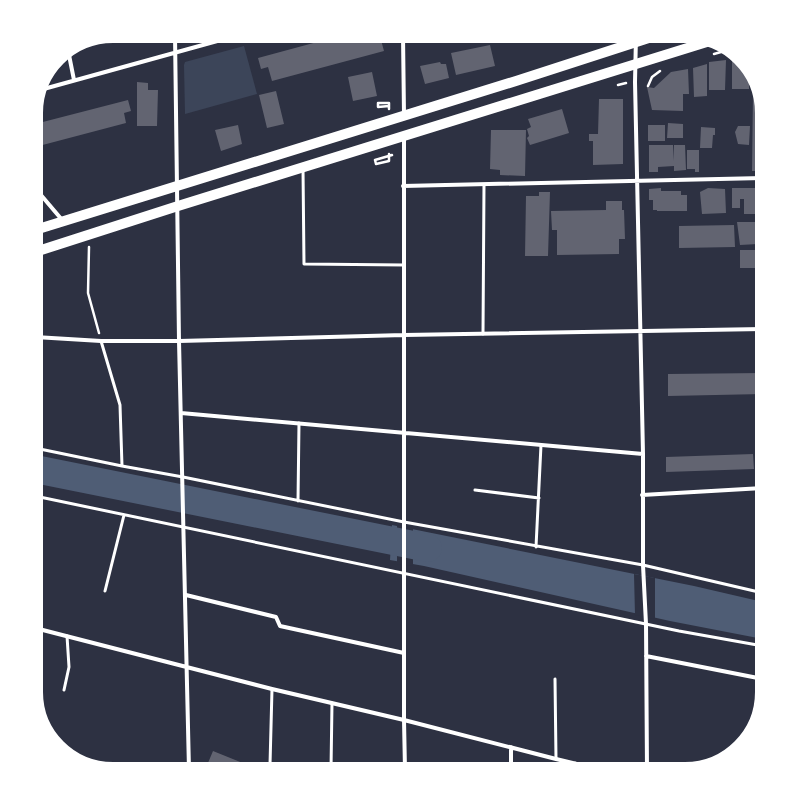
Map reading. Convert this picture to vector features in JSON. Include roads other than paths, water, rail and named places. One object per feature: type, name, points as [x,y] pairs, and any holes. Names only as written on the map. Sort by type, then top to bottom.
[{"type":"main road","points":[[42,228],[404,116],[627,42]]},
{"type":"main road","points":[[42,250],[701,44]]},
{"type":"street","points":[[175,42],[189,763]]},
{"type":"street","points":[[47,88],[213,42]]},
{"type":"street","points":[[403,42],[404,116]]},
{"type":"street","points":[[636,42],[637,181],[643,454],[643,565],[646,624],[648,763]]},
{"type":"street","points":[[69,57],[74,80]]},
{"type":"street","points":[[404,136],[405,763]]},
{"type":"street","points":[[403,186],[756,178]]},
{"type":"street","points":[[42,196],[63,221]]},
{"type":"street","points":[[42,337],[101,341],[180,341],[404,335],[756,329]]},
{"type":"street","points":[[181,413],[643,454]]},
{"type":"street","points":[[642,495],[756,488]]},
{"type":"street","points":[[186,595],[276,617],[280,626],[404,653]]},
{"type":"street","points":[[42,630],[272,689],[404,720],[575,763]]},
{"type":"street","points":[[646,656],[756,678]]},
{"type":"street","points":[[510,763],[511,748]]},
{"type":"lane","points":[[303,167],[304,264],[404,265]]},
{"type":"lane","points":[[483,334],[484,185]]},
{"type":"lane","points":[[101,341],[120,405],[122,466]]},
{"type":"lane","points":[[298,500],[299,423]]},
{"type":"lane","points":[[536,547],[541,445]]},
{"type":"lane","points":[[42,449],[183,479],[298,500],[404,524],[643,565],[756,591]]},
{"type":"lane","points":[[475,490],[538,498]]},
{"type":"lane","points":[[42,497],[184,525],[404,571],[679,631],[756,645]]},
{"type":"lane","points":[[105,591],[124,514]]},
{"type":"lane","points":[[64,690],[69,667],[67,636]]},
{"type":"lane","points":[[555,679],[556,759]]},
{"type":"lane","points":[[270,763],[272,689]]},
{"type":"lane","points":[[332,704],[332,763]]},
{"type":"waterway","points":[[42,470],[428,548]]}]
